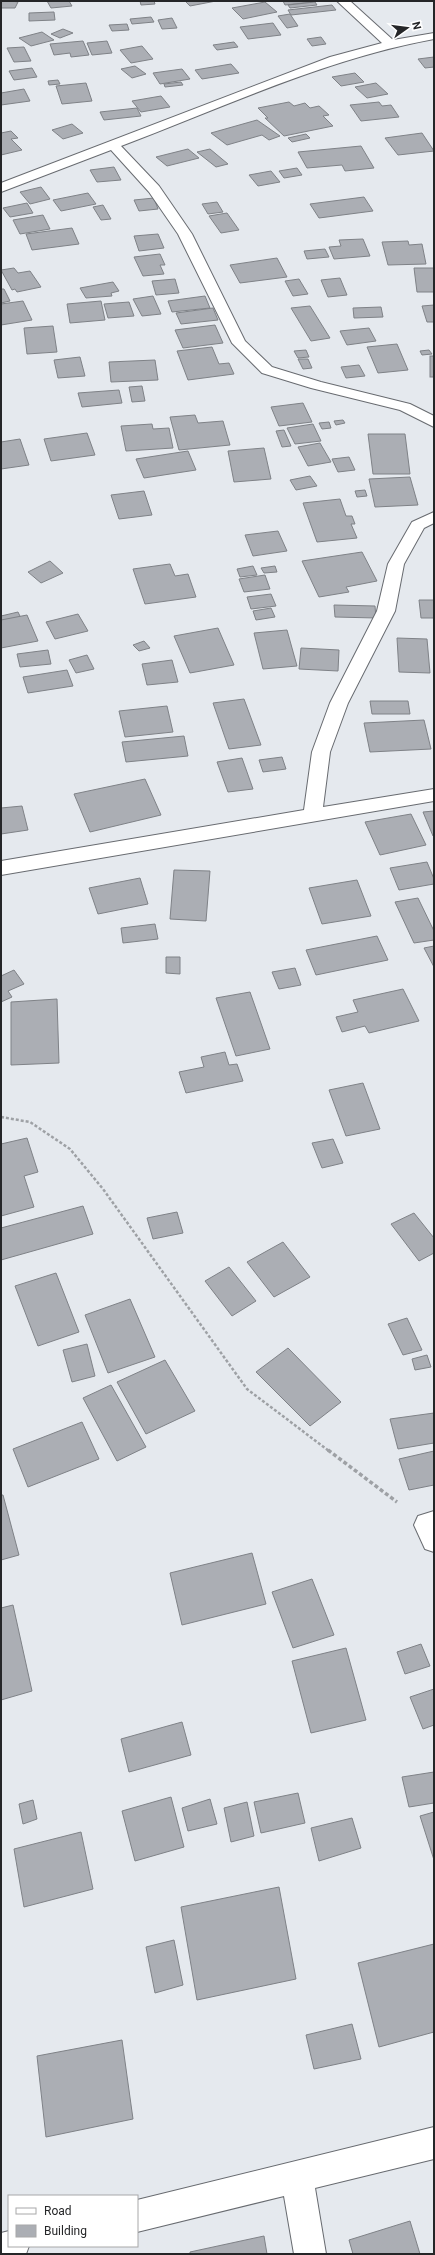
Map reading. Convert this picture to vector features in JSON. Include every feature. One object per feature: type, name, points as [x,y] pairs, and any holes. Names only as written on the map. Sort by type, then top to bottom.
[{"type":"street","points":[[343,1],[390,44]]},
{"type":"street","points":[[1,188],[334,60],[390,44],[434,36]]},
{"type":"street","points":[[113,145],[158,195],[185,234],[239,343],[267,370],[316,385],[405,407],[434,422]]},
{"type":"street","points":[[313,815],[321,752],[339,703],[386,611],[396,564],[418,524],[434,517]]},
{"type":"street","points":[[1,868],[434,795]]},
{"type":"street","points":[[138,2216],[297,2178],[434,2143]]},
{"type":"street","points":[[297,2178],[310,2254]]},
{"type":"street","points":[[1,2251],[11,2247]]},
{"type":"path","points":[[1,1117],[30,1122],[70,1149],[103,1189],[247,1389],[432,1529]]},
{"type":"building","points":[[1,1],[18,2],[15,8],[1,8]]},
{"type":"building","points":[[47,1],[69,1],[72,6],[51,8]]},
{"type":"building","points":[[140,1],[154,1],[155,4],[141,5]]},
{"type":"building","points":[[185,1],[216,1],[190,6]]},
{"type":"building","points":[[283,1],[313,1],[313,2],[285,5]]},
{"type":"building","points":[[265,2],[277,12],[243,19],[232,8]]},
{"type":"building","points":[[315,2],[317,5],[290,8],[288,5]]},
{"type":"building","points":[[332,5],[336,10],[291,15],[288,10]]},
{"type":"building","points":[[54,12],[55,20],[29,21],[29,13]]},
{"type":"building","points":[[290,14],[298,26],[287,28],[278,16]]},
{"type":"building","points":[[151,17],[154,22],[132,24],[130,19]]},
{"type":"building","points":[[172,18],[177,28],[162,29],[158,20]]},
{"type":"building","points":[[273,23],[281,35],[248,39],[240,27]]},
{"type":"building","points":[[127,24],[129,30],[112,31],[109,25]]},
{"type":"building","points":[[63,29],[73,33],[60,38],[51,34]]},
{"type":"building","points":[[42,32],[54,40],[31,46],[19,38]]},
{"type":"building","points":[[321,37],[326,44],[312,46],[307,39]]},
{"type":"building","points":[[83,41],[89,55],[71,57],[70,53],[54,55],[50,44]]},
{"type":"building","points":[[107,41],[112,53],[92,55],[87,43]]},
{"type":"building","points":[[234,42],[238,47],[217,50],[213,45]]},
{"type":"building","points":[[142,46],[153,59],[131,63],[120,50]]},
{"type":"building","points":[[24,47],[31,61],[14,62],[7,48]]},
{"type":"building","points":[[434,57],[434,67],[425,68],[418,59]]},
{"type":"building","points":[[231,64],[239,73],[202,79],[195,70]]},
{"type":"building","points":[[135,66],[146,74],[132,78],[121,69]]},
{"type":"building","points":[[32,68],[37,77],[14,80],[9,71]]},
{"type":"building","points":[[182,69],[190,79],[160,84],[153,73]]},
{"type":"building","points":[[355,73],[364,82],[341,86],[332,77]]},
{"type":"building","points":[[58,80],[60,84],[49,85],[48,81]]},
{"type":"building","points":[[181,82],[183,85],[165,87],[164,84]]},
{"type":"building","points":[[86,83],[92,101],[62,104],[56,86]]},
{"type":"building","points":[[376,83],[388,94],[367,98],[355,87]]},
{"type":"building","points":[[24,89],[30,101],[1,105],[1,93]]},
{"type":"building","points":[[161,96],[170,107],[141,112],[132,101]]},
{"type":"building","points":[[289,102],[294,106],[305,103],[310,108],[319,106],[329,115],[323,116],[333,126],[284,136],[265,118],[268,118],[258,108]]},
{"type":"building","points":[[379,102],[382,106],[391,105],[399,117],[361,121],[350,105]]},
{"type":"building","points":[[137,108],[141,116],[104,120],[100,112]]},
{"type":"building","points":[[257,120],[280,136],[269,140],[262,135],[227,145],[211,133]]},
{"type":"building","points":[[72,124],[83,133],[63,139],[52,130]]},
{"type":"building","points":[[11,131],[18,138],[11,139],[22,150],[1,155],[1,133]]},
{"type":"building","points":[[422,133],[434,151],[398,155],[385,138]]},
{"type":"building","points":[[306,134],[310,138],[292,142],[288,138]]},
{"type":"building","points":[[361,146],[374,168],[345,171],[342,165],[307,168],[298,152]]},
{"type":"building","points":[[188,149],[199,158],[167,166],[156,157]]},
{"type":"building","points":[[210,149],[228,164],[216,167],[197,152]]},
{"type":"building","points":[[114,167],[121,180],[97,182],[90,170]]},
{"type":"building","points":[[297,168],[302,175],[284,178],[279,171]]},
{"type":"building","points":[[271,171],[280,182],[258,186],[249,175]]},
{"type":"building","points":[[41,187],[50,199],[30,204],[20,192]]},
{"type":"building","points":[[88,193],[96,204],[61,211],[53,200]]},
{"type":"building","points":[[364,197],[373,211],[319,218],[310,204]]},
{"type":"building","points":[[154,198],[158,209],[139,211],[134,200]]},
{"type":"building","points":[[217,202],[223,212],[208,214],[202,204]]},
{"type":"building","points":[[27,203],[33,213],[10,217],[3,208]]},
{"type":"building","points":[[103,205],[111,219],[101,220],[93,207]]},
{"type":"building","points":[[227,213],[239,230],[221,233],[209,216]]},
{"type":"building","points":[[43,215],[50,229],[20,234],[13,220]]},
{"type":"building","points":[[72,228],[79,244],[32,250],[26,234]]},
{"type":"building","points":[[158,234],[164,248],[139,251],[134,236]]},
{"type":"building","points":[[363,239],[370,256],[334,259],[329,247],[341,246],[339,240]]},
{"type":"building","points":[[408,241],[409,245],[422,244],[426,264],[388,265],[382,242]]},
{"type":"building","points":[[325,249],[329,257],[307,259],[304,251]]},
{"type":"building","points":[[160,254],[165,265],[160,265],[164,274],[143,276],[134,257]]},
{"type":"building","points":[[277,258],[287,277],[240,283],[230,265]]},
{"type":"building","points":[[14,268],[18,273],[30,271],[41,287],[17,292],[15,289],[12,290],[1,270]]},
{"type":"building","points":[[414,268],[434,268],[434,292],[417,292]]},
{"type":"building","points":[[340,278],[347,295],[328,297],[321,280]]},
{"type":"building","points":[[175,279],[179,293],[156,295],[152,281]]},
{"type":"building","points":[[299,279],[308,294],[293,296],[285,281]]},
{"type":"building","points":[[113,282],[119,291],[111,293],[112,296],[86,298],[80,288]]},
{"type":"building","points":[[1,289],[4,289],[10,301],[1,303]]},
{"type":"building","points":[[153,296],[161,314],[142,316],[133,299]]},
{"type":"building","points":[[205,296],[210,308],[172,312],[168,301]]},
{"type":"building","points":[[23,301],[32,320],[1,325],[1,304]]},
{"type":"building","points":[[101,301],[105,320],[70,323],[67,304]]},
{"type":"building","points":[[129,302],[134,316],[108,318],[104,304]]},
{"type":"building","points":[[434,305],[434,322],[427,322],[422,306]]},
{"type":"building","points":[[310,306],[330,338],[311,341],[291,308]]},
{"type":"building","points":[[381,307],[383,317],[354,318],[353,308]]},
{"type":"building","points":[[213,308],[218,320],[181,324],[176,313]]},
{"type":"building","points":[[215,325],[223,343],[183,348],[175,330]]},
{"type":"building","points":[[53,326],[57,352],[27,354],[24,328]]},
{"type":"building","points":[[369,328],[376,341],[347,345],[340,331]]},
{"type":"building","points":[[397,344],[408,370],[378,373],[367,347]]},
{"type":"building","points":[[212,347],[219,364],[229,363],[234,374],[188,380],[177,351]]},
{"type":"building","points":[[306,350],[309,357],[298,358],[294,351]]},
{"type":"building","points":[[429,350],[432,354],[422,355],[420,351]]},
{"type":"building","points":[[430,356],[434,356],[434,377],[430,377]]},
{"type":"building","points":[[80,357],[85,376],[58,378],[54,360]]},
{"type":"building","points":[[298,359],[308,359],[312,368],[303,369]]},
{"type":"building","points":[[155,360],[158,380],[111,382],[109,362]]},
{"type":"building","points":[[359,365],[365,376],[346,378],[341,367]]},
{"type":"building","points":[[142,386],[145,401],[132,402],[129,387]]},
{"type":"building","points":[[119,390],[122,403],[82,407],[78,393]]},
{"type":"building","points":[[303,403],[312,422],[279,426],[271,407]]},
{"type":"building","points":[[195,415],[198,423],[223,421],[230,445],[179,450],[170,417]]},
{"type":"building","points":[[343,420],[345,423],[336,425],[334,421]]},
{"type":"building","points":[[329,422],[331,428],[322,429],[319,423]]},
{"type":"building","points":[[152,424],[153,429],[169,428],[173,448],[126,451],[121,426]]},
{"type":"building","points":[[313,424],[321,441],[295,444],[287,428]]},
{"type":"building","points":[[284,430],[291,446],[282,447],[276,431]]},
{"type":"building","points":[[87,433],[95,455],[51,461],[44,439]]},
{"type":"building","points":[[368,434],[405,434],[410,474],[373,474]]},
{"type":"building","points":[[20,439],[29,465],[1,469],[1,442]]},
{"type":"building","points":[[320,443],[331,462],[308,466],[298,447]]},
{"type":"building","points":[[264,448],[271,479],[234,482],[228,451]]},
{"type":"building","points":[[188,451],[196,470],[144,478],[136,459]]},
{"type":"building","points":[[349,457],[355,470],[338,472],[332,459]]},
{"type":"building","points":[[310,476],[317,486],[296,490],[290,480]]},
{"type":"building","points":[[410,477],[418,505],[375,507],[369,479]]},
{"type":"building","points":[[365,490],[367,496],[357,497],[355,491]]},
{"type":"building","points":[[144,491],[152,515],[119,519],[111,495]]},
{"type":"building","points":[[340,499],[346,516],[352,516],[355,524],[351,524],[357,538],[317,542],[303,503]]},
{"type":"building","points":[[278,531],[287,551],[253,556],[245,535]]},
{"type":"building","points":[[362,552],[377,581],[346,587],[349,592],[319,597],[302,561]]},
{"type":"building","points":[[50,561],[63,573],[41,583],[28,572]]},
{"type":"building","points":[[170,564],[175,576],[188,574],[196,597],[145,604],[133,569]]},
{"type":"building","points":[[253,566],[257,575],[240,577],[237,569]]},
{"type":"building","points":[[275,566],[277,572],[264,573],[261,568]]},
{"type":"building","points":[[265,575],[270,589],[244,592],[239,579]]},
{"type":"building","points":[[271,594],[276,606],[251,609],[247,597]]},
{"type":"building","points":[[419,600],[434,600],[434,618],[421,618]]},
{"type":"building","points":[[334,605],[375,606],[376,618],[335,617]]},
{"type":"building","points":[[271,608],[275,617],[256,620],[253,611]]},
{"type":"building","points":[[18,612],[30,637],[1,644],[1,616]]},
{"type":"building","points":[[78,614],[88,631],[55,639],[46,622]]},
{"type":"building","points":[[27,615],[38,641],[1,648],[1,620]]},
{"type":"building","points":[[218,628],[234,665],[190,673],[174,636]]},
{"type":"building","points":[[287,630],[297,666],[263,669],[254,633]]},
{"type":"building","points":[[397,638],[427,639],[430,673],[399,672]]},
{"type":"building","points":[[144,641],[150,648],[139,651],[133,645]]},
{"type":"building","points":[[301,648],[339,650],[338,671],[299,669]]},
{"type":"building","points":[[48,650],[51,664],[20,667],[17,654]]},
{"type":"building","points":[[87,655],[94,669],[76,673],[69,660]]},
{"type":"building","points":[[172,660],[178,682],[147,685],[142,664]]},
{"type":"building","points":[[67,670],[73,686],[28,693],[23,677]]},
{"type":"building","points":[[244,699],[261,745],[229,749],[213,703]]},
{"type":"building","points":[[370,701],[408,701],[410,714],[372,714]]},
{"type":"building","points":[[167,706],[173,732],[125,737],[119,711]]},
{"type":"building","points":[[424,720],[431,749],[370,752],[364,723]]},
{"type":"building","points":[[184,736],[188,756],[126,762],[122,742]]},
{"type":"building","points":[[282,757],[286,769],[263,772],[259,760]]},
{"type":"building","points":[[242,758],[253,789],[228,792],[217,762]]},
{"type":"building","points":[[145,779],[161,815],[90,832],[74,794]]},
{"type":"building","points":[[22,806],[28,830],[1,834],[1,808]]},
{"type":"building","points":[[434,811],[434,835],[433,836],[423,812]]},
{"type":"building","points":[[411,814],[426,845],[380,855],[365,822]]},
{"type":"building","points":[[427,862],[434,879],[434,884],[399,890],[390,868]]},
{"type":"building","points":[[174,870],[210,871],[206,921],[170,919]]},
{"type":"building","points":[[140,878],[148,904],[98,914],[89,888]]},
{"type":"building","points":[[357,880],[371,916],[322,924],[309,888]]},
{"type":"building","points":[[418,898],[434,931],[434,940],[414,943],[395,902]]},
{"type":"building","points":[[155,924],[158,939],[123,943],[121,928]]},
{"type":"building","points":[[377,936],[388,960],[316,975],[306,950]]},
{"type":"building","points":[[434,946],[434,967],[424,948]]},
{"type":"building","points":[[166,957],[180,957],[180,974],[166,973]]},
{"type":"building","points":[[295,968],[301,985],[279,989],[272,972]]},
{"type":"building","points":[[14,970],[24,984],[8,991],[12,997],[1,1002],[1,976]]},
{"type":"building","points":[[403,989],[419,1021],[369,1033],[365,1026],[342,1032],[336,1017],[358,1012],[353,1000]]},
{"type":"building","points":[[250,992],[270,1049],[236,1056],[216,998]]},
{"type":"building","points":[[57,999],[59,1063],[11,1065],[11,1002]]},
{"type":"building","points":[[225,1052],[229,1065],[237,1064],[243,1081],[186,1093],[179,1072],[204,1067],[201,1057]]},
{"type":"building","points":[[363,1083],[380,1129],[346,1136],[329,1090]]},
{"type":"building","points":[[27,1138],[38,1172],[24,1176],[34,1207],[1,1216],[1,1144]]},
{"type":"building","points":[[333,1139],[343,1163],[322,1168],[312,1143]]},
{"type":"building","points":[[83,1206],[93,1234],[1,1260],[1,1228]]},
{"type":"building","points":[[177,1212],[183,1233],[153,1239],[147,1218]]},
{"type":"building","points":[[414,1213],[434,1238],[434,1253],[419,1261],[391,1224]]},
{"type":"building","points":[[283,1242],[310,1277],[274,1297],[247,1262]]},
{"type":"building","points":[[229,1267],[256,1301],[232,1316],[205,1281]]},
{"type":"building","points":[[56,1273],[79,1332],[38,1346],[15,1286]]},
{"type":"building","points":[[130,1299],[155,1357],[108,1373],[85,1315]]},
{"type":"building","points":[[407,1318],[422,1350],[403,1355],[388,1324]]},
{"type":"building","points":[[87,1344],[95,1376],[72,1382],[63,1350]]},
{"type":"building","points":[[288,1348],[341,1402],[310,1426],[256,1372]]},
{"type":"building","points":[[427,1355],[431,1367],[415,1370],[412,1359]]},
{"type":"building","points":[[165,1360],[195,1411],[146,1434],[117,1382]]},
{"type":"building","points":[[111,1385],[146,1447],[117,1461],[83,1398]]},
{"type":"building","points":[[434,1413],[434,1443],[398,1449],[390,1419]]},
{"type":"building","points":[[82,1422],[99,1459],[28,1487],[13,1449]]},
{"type":"building","points":[[434,1451],[434,1485],[409,1490],[399,1459]]},
{"type":"building","points":[[1,1495],[3,1495],[19,1555],[1,1560]]},
{"type":"building","points":[[252,1553],[266,1604],[182,1625],[170,1573]]},
{"type":"building","points":[[312,1579],[334,1635],[293,1648],[272,1592]]},
{"type":"building","points":[[13,1605],[32,1691],[1,1700],[1,1608]]},
{"type":"building","points":[[421,1644],[430,1666],[405,1674],[397,1652]]},
{"type":"building","points":[[346,1648],[366,1720],[311,1733],[292,1661]]},
{"type":"building","points":[[434,1689],[434,1725],[423,1729],[410,1697]]},
{"type":"building","points":[[182,1722],[191,1755],[129,1772],[121,1739]]},
{"type":"building","points":[[434,1772],[434,1803],[409,1807],[402,1777]]},
{"type":"building","points":[[298,1793],[305,1823],[261,1833],[254,1802]]},
{"type":"building","points":[[171,1797],[184,1847],[135,1861],[122,1811]]},
{"type":"building","points":[[210,1799],[217,1824],[188,1831],[182,1808]]},
{"type":"building","points":[[33,1800],[37,1819],[23,1824],[19,1804]]},
{"type":"building","points":[[247,1802],[254,1836],[231,1842],[224,1808]]},
{"type":"building","points":[[434,1812],[434,1860],[420,1816]]},
{"type":"building","points":[[352,1818],[361,1848],[319,1861],[311,1828]]},
{"type":"building","points":[[81,1832],[93,1889],[24,1907],[14,1849]]},
{"type":"building","points":[[279,1887],[296,1979],[197,2000],[181,1907]]},
{"type":"building","points":[[174,1940],[183,1985],[155,1993],[146,1947]]},
{"type":"building","points":[[434,1944],[434,2032],[379,2047],[358,1963]]},
{"type":"building","points":[[352,2024],[361,2059],[314,2069],[306,2035]]},
{"type":"building","points":[[122,2040],[133,2119],[46,2137],[37,2056]]},
{"type":"building","points":[[410,2221],[420,2254],[353,2254],[349,2240]]},
{"type":"building","points":[[264,2236],[267,2254],[190,2254],[190,2252]]}]
